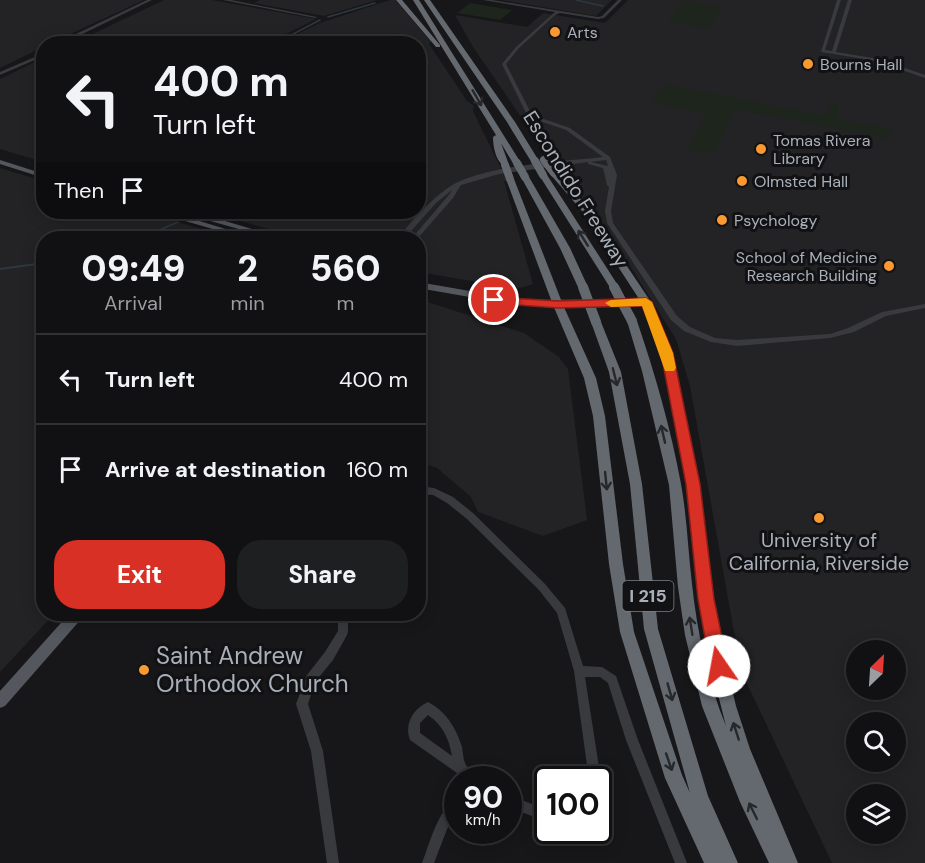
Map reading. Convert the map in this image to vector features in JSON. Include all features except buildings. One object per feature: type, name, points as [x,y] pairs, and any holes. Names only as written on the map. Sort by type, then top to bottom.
[{"type":"highway","points":[[399,0],[441,50],[456,63]]},
{"type":"highway","name":"Escondido Freeway","points":[[416,0],[517,163],[565,248],[583,287],[615,372],[636,484],[651,629],[700,797],[729,863]]},
{"type":"highway","name":"Escondido Freeway","points":[[427,0],[539,160],[543,174],[633,321],[648,371],[675,485],[688,606],[710,706],[746,796],[779,863]]},
{"type":"highway","points":[[436,0],[467,48],[470,61]]},
{"type":"highway","points":[[497,133],[497,146],[558,304],[590,378],[599,416],[616,564],[627,632],[674,778],[714,863]]},
{"type":"highway","points":[[539,160],[554,173],[585,210],[646,302],[669,364],[693,484],[706,599],[714,647],[728,706],[742,750],[789,863]]},
{"type":"main road","points":[[0,156],[36,166]]},
{"type":"main road","points":[[0,162],[36,173]]},
{"type":"main road","points":[[187,219],[228,231]]},
{"type":"main road","points":[[212,219],[254,231]]},
{"type":"main road","points":[[426,287],[494,300],[558,304],[646,302]]},
{"type":"main road","points":[[0,700],[71,621]]},
{"type":"street","points":[[74,36],[150,0]]},
{"type":"street","points":[[82,36],[156,0]]},
{"type":"street","points":[[225,0],[315,17]]},
{"type":"street","points":[[485,0],[600,18],[620,0]]},
{"type":"street","points":[[839,0],[823,51],[883,62],[925,77]]},
{"type":"street","points":[[834,52],[850,0]]},
{"type":"street","points":[[559,12],[560,15],[527,47],[519,49],[503,62],[527,113],[561,125],[608,158],[614,171],[608,211],[610,224],[674,318],[695,333],[724,342],[753,343],[830,336],[851,330],[884,314],[925,306]]},
{"type":"street","points":[[0,72],[36,56]]},
{"type":"street","points":[[575,162],[596,155],[582,142],[584,140]]},
{"type":"street","points":[[426,212],[447,189],[481,176],[608,158]]},
{"type":"street","points":[[575,162],[606,167],[612,190]]},
{"type":"street","points":[[421,231],[451,197],[457,186]]},
{"type":"street","points":[[408,231],[419,219]]},
{"type":"street","points":[[426,491],[434,492],[463,511],[542,587],[561,611],[579,671],[593,766]]},
{"type":"street","points":[[333,863],[317,751],[303,704],[311,679],[329,656],[343,632],[343,621]]},
{"type":"street","points":[[579,671],[602,672],[612,680],[617,689],[632,740],[681,863]]},
{"type":"street","points":[[428,708],[442,717],[454,737],[461,769],[414,736],[413,725],[418,714],[428,708]]},
{"type":"street","points":[[428,863],[444,823]]},
{"type":"shaded area","points":[[0,0],[144,0],[66,36],[36,36],[36,50],[0,68]]},
{"type":"shaded area","points":[[164,0],[212,0],[316,19],[282,36],[89,36]]},
{"type":"shaded area","points":[[260,0],[377,0],[324,16],[254,3]]},
{"type":"shaded area","points":[[395,0],[426,36],[293,36],[320,23]]},
{"type":"shaded area","points":[[501,0],[612,0],[596,16]]},
{"type":"shaded area","name":"University of California, Riverside","points":[[628,0],[925,0],[925,863],[832,863],[741,671],[690,386],[676,339],[608,231],[541,146],[473,47],[455,15],[527,27],[543,13],[605,23]]},
{"type":"shaded area","points":[[683,1],[721,7],[709,28],[668,21]]},
{"type":"shaded area","points":[[470,3],[512,10],[500,20],[457,13]]},
{"type":"shaded area","points":[[426,36],[467,101],[474,106],[473,111],[507,181],[504,181],[533,284],[517,289],[426,273],[426,231],[276,231],[234,219],[426,219]]},
{"type":"shaded area","points":[[36,61],[36,160],[0,149],[0,79]]},
{"type":"shaded area","points":[[665,84],[826,116],[830,104],[838,104],[836,118],[891,129],[890,139],[735,109],[714,154],[688,149],[706,114],[651,102]]},
{"type":"shaded area","points":[[0,168],[36,179],[36,219],[168,219],[208,231],[36,231],[36,621],[47,621],[0,672]]},
{"type":"shaded area","points":[[426,302],[524,333],[559,357],[568,369],[587,520],[543,536],[478,512],[471,497],[437,468],[426,464]]},
{"type":"waterway","points":[[576,0],[603,6]]},
{"type":"waterway","points":[[328,17],[375,3]]},
{"type":"waterway","points":[[289,36],[320,20]]},
{"type":"waterway","points":[[157,231],[178,222]]},
{"type":"waterway","points":[[0,269],[36,264]]},
{"type":"slow traffic","points":[[611,303],[646,302],[667,353],[670,368]]},
{"type":"place","name":"Arts","points":[[555,32]]},
{"type":"place","name":"Bourns Hall","points":[[808,64]]},
{"type":"place","name":"Tomas Rivera Library","points":[[761,149]]},
{"type":"place","name":"Olmsted Hall","points":[[742,181]]},
{"type":"place","name":"Psychology","points":[[722,220]]},
{"type":"place","name":"School of Medicine Research Building","points":[[889,266]]},
{"type":"place","name":"University of California, Riverside","points":[[819,518]]},
{"type":"place","name":"Saint Andrew Orthodox Church","points":[[144,670]]},
{"type":"route","points":[[494,300],[558,304],[646,302],[667,353],[676,397],[693,484],[706,599],[719,666]]}]
